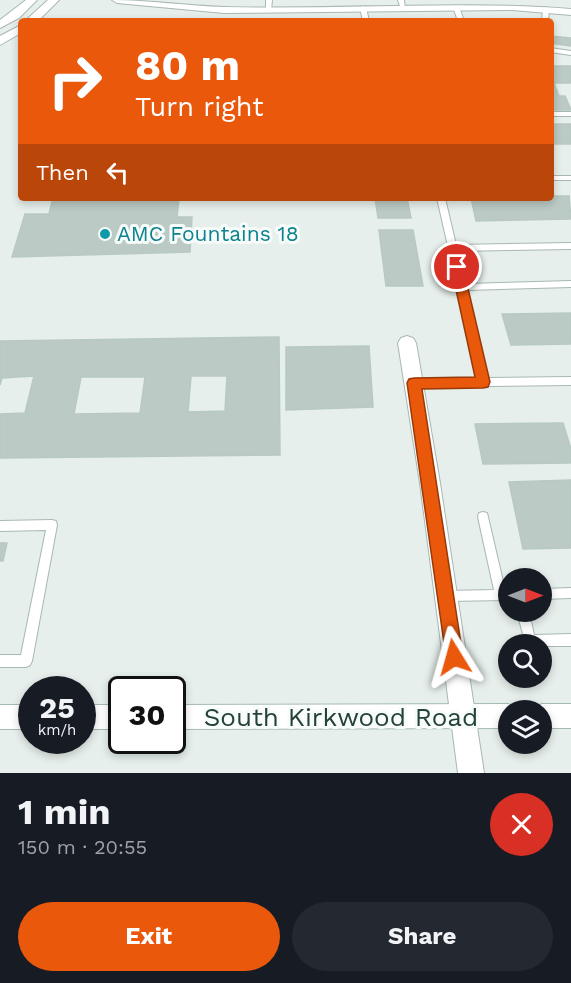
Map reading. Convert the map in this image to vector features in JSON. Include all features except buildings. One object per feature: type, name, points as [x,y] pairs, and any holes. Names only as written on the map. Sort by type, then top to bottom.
[{"type":"street","points":[[0,25],[15,16],[32,0]]},
{"type":"street","points":[[34,18],[54,0]]},
{"type":"street","points":[[117,0],[224,10],[269,5],[363,8],[402,4],[546,15],[571,12]]},
{"type":"street","points":[[0,41],[18,30]]},
{"type":"street","points":[[407,343],[471,773]]},
{"type":"street","name":"South Kirkwood Road","points":[[186,717],[498,716]]},
{"type":"street","points":[[552,716],[571,716]]},
{"type":"street","points":[[0,717],[18,717]]},
{"type":"lane","points":[[456,7],[460,18]]},
{"type":"lane","points":[[363,8],[365,18]]},
{"type":"lane","points":[[554,51],[571,53]]},
{"type":"lane","points":[[554,114],[571,114]]},
{"type":"lane","points":[[554,178],[571,178]]},
{"type":"lane","points":[[442,201],[483,382]]},
{"type":"lane","points":[[452,248],[571,246]]},
{"type":"lane","points":[[461,287],[571,284]]},
{"type":"lane","points":[[414,383],[571,381]]},
{"type":"lane","points":[[483,518],[498,570]]},
{"type":"lane","points":[[0,526],[52,525],[26,661],[0,661]]},
{"type":"lane","points":[[552,594],[571,593]]},
{"type":"lane","points":[[446,596],[498,595]]},
{"type":"lane","points":[[526,622],[530,641],[571,640]]},
{"type":"place","name":"AMC Fountains 18","points":[[105,234]]},
{"type":"route","points":[[454,657],[414,383],[483,382],[457,267]]}]
